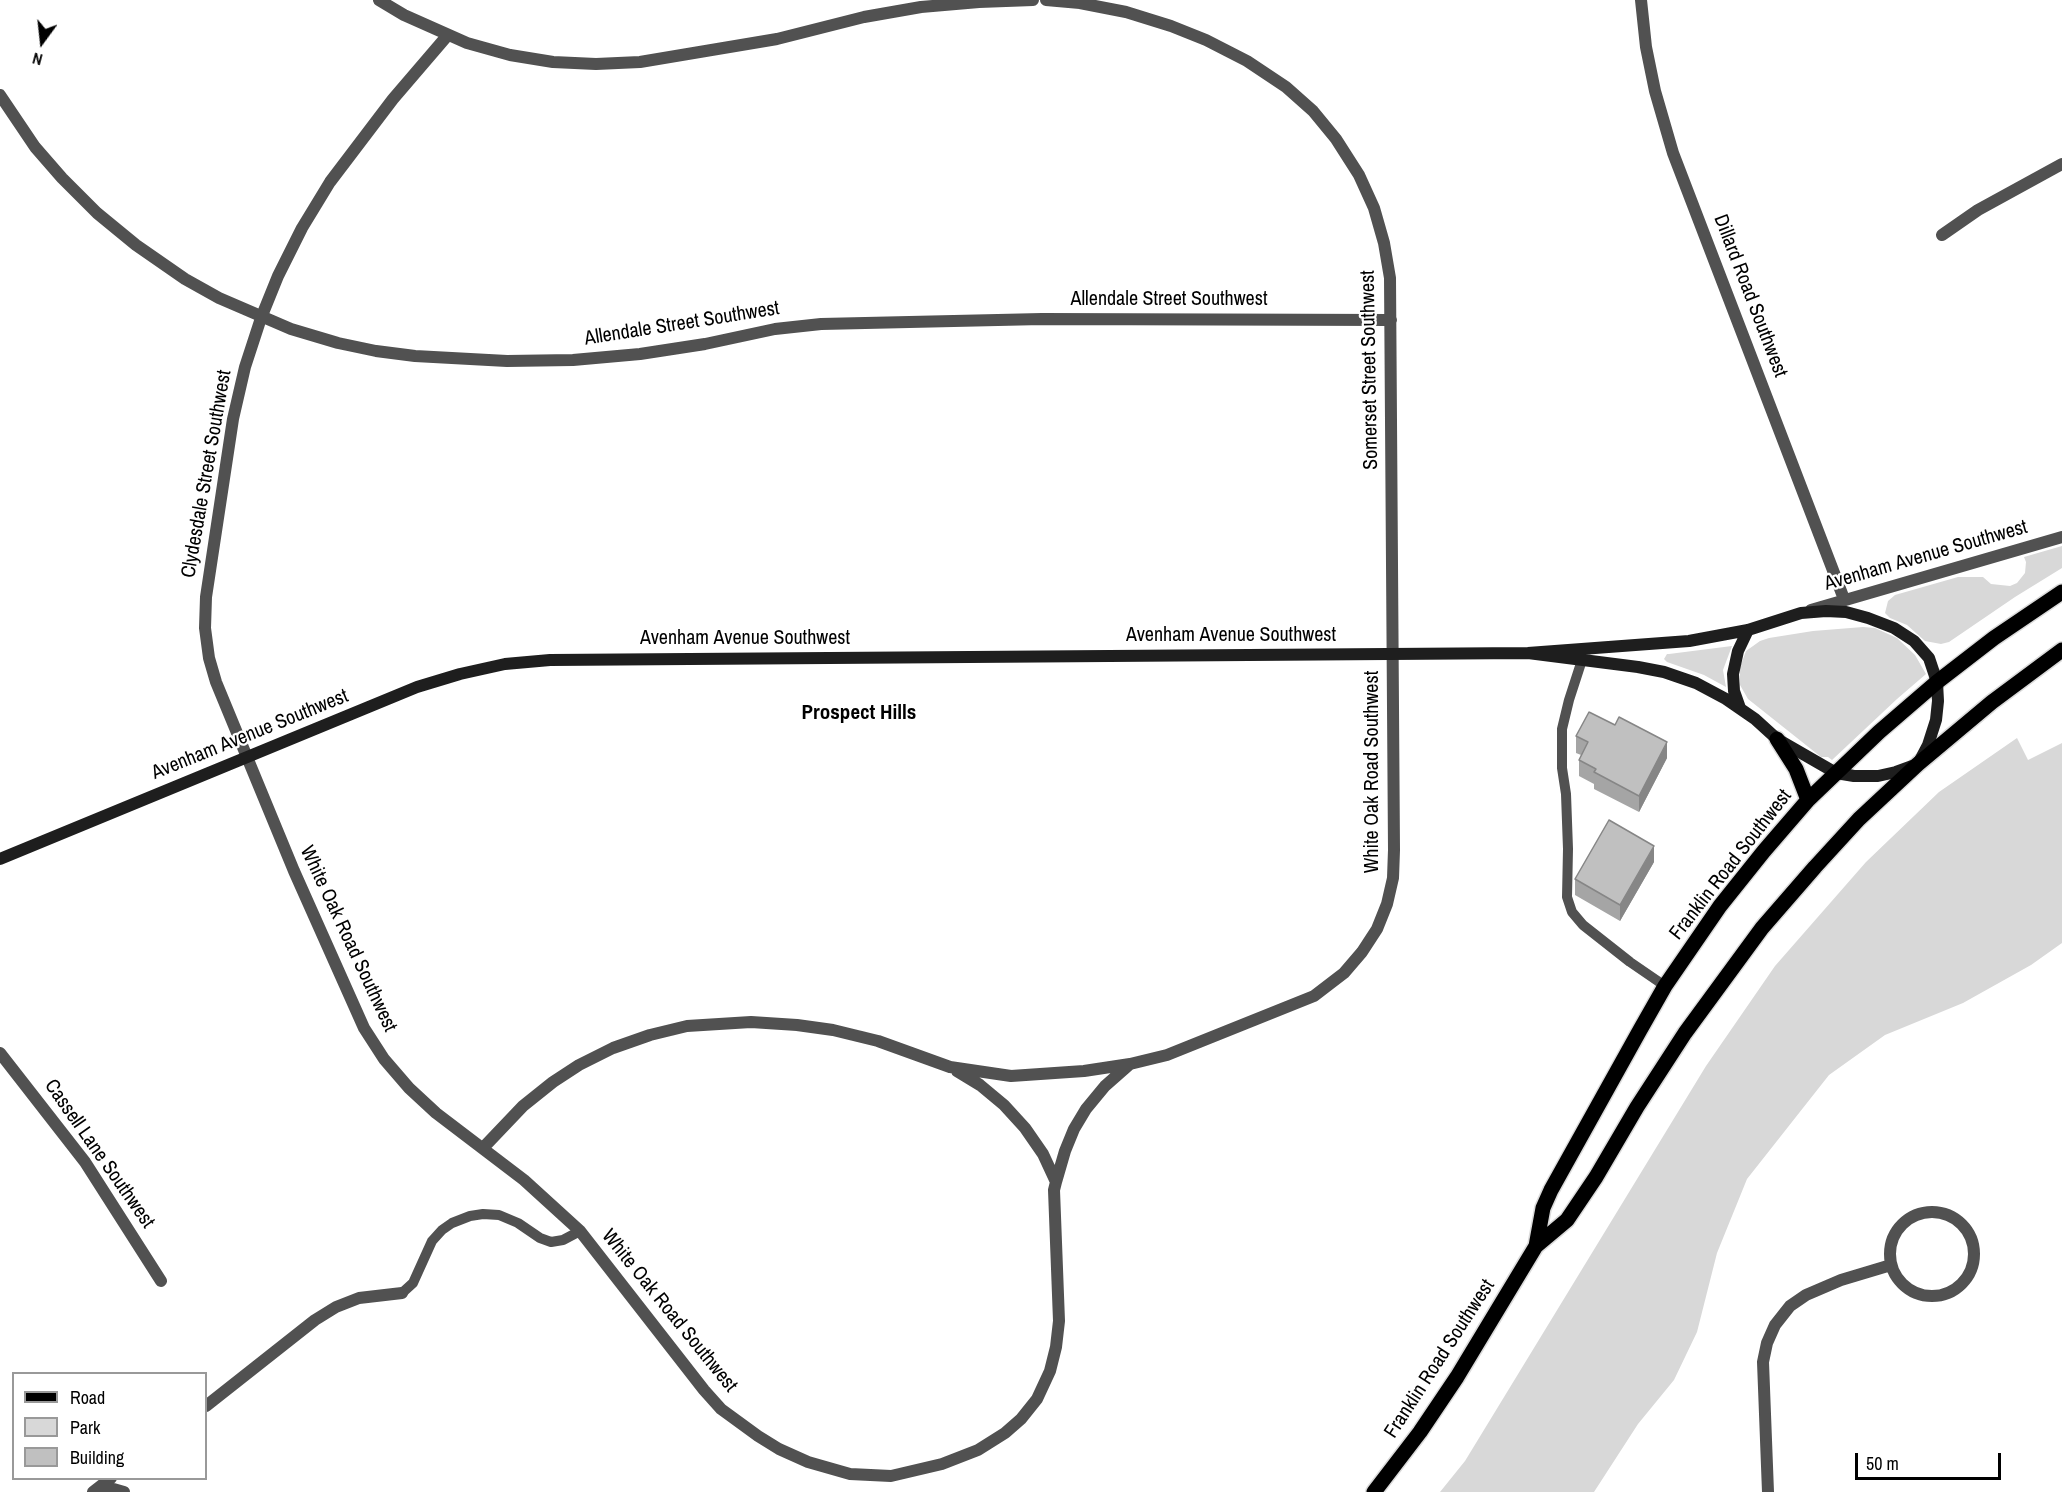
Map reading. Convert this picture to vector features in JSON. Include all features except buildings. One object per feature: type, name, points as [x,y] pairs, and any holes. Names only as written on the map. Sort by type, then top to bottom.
[{"type":"main road","name":"Franklin Road Southwest","points":[[1536,1246],[1543,1208],[1551,1190],[1665,986],[1720,906],[1764,851],[1808,800],[1879,732],[1937,682],[1994,638],[2062,592]]},
{"type":"main road","name":"Franklin Road Southwest","points":[[1374,1492],[1420,1432],[1457,1377],[1536,1246],[1567,1220],[1685,1033],[1762,928],[1852,827],[1918,764],[1992,702],[2062,650]]},
{"type":"main road","points":[[1777,739],[1796,769],[1808,800]]},
{"type":"street","points":[[380,0],[404,15],[447,36],[510,55],[553,62],[596,64],[640,62],[777,39],[920,4],[1033,0]]},
{"type":"street","name":"Somerset Street Southwest","points":[[1046,0],[1080,3],[1126,12],[1206,40],[1247,61],[1286,87],[1313,111],[1336,139],[1359,175],[1374,208],[1384,243],[1390,278],[1393,654]]},
{"type":"street","name":"Dillard Road Southwest","points":[[1641,0],[1646,47],[1655,91],[1673,153],[1844,599]]},
{"type":"street","name":"Clydesdale Street Southwest","points":[[247,757],[216,682],[209,658],[205,628],[206,597],[233,419],[245,367],[278,276],[302,228],[330,182],[393,99],[447,36]]},
{"type":"street","name":"Allendale Street Southwest","points":[[0,95],[35,147],[62,178],[97,213],[136,246],[185,279],[261,318],[338,343],[376,351],[415,356],[507,361],[573,360],[640,354],[705,344],[775,329],[821,324],[1042,319],[1391,320]]},
{"type":"street","points":[[1942,235],[1978,210],[2062,164]]},
{"type":"street","name":"Avenham Avenue Southwest","points":[[0,859],[417,687],[505,664],[550,660],[1528,653],[1689,641],[1748,630],[1844,599],[2062,537]]},
{"type":"street","name":"Avenham Avenue Southwest","points":[[1528,653],[1638,667],[1664,672],[1696,683],[1740,708],[1777,739],[1836,773],[1878,776],[1918,764],[1929,745],[1936,720],[1938,701],[1937,682],[1929,658],[1914,641],[1894,628],[1868,618],[1846,612],[1801,613]]},
{"type":"street","points":[[1740,708],[1734,691],[1733,675],[1738,651],[1748,630]]},
{"type":"street","name":"White Oak Road Southwest","points":[[247,757],[294,871],[364,1028],[384,1059],[409,1088],[436,1113],[524,1180],[580,1231],[721,1409],[779,1449],[808,1462],[850,1474],[891,1476],[942,1464],[978,1450],[1005,1433],[1021,1419],[1036,1399],[1050,1371],[1059,1322],[1054,1191],[1065,1150],[1086,1109],[1105,1086],[1130,1064],[1167,1055],[1314,996],[1344,973],[1362,952],[1377,929],[1387,904],[1393,878],[1393,654]]},
{"type":"street","points":[[483,1148],[523,1106],[553,1082],[579,1065],[613,1048],[650,1035],[687,1026],[751,1022],[833,1030],[878,1041],[950,1067],[980,1085],[1004,1105],[1037,1145],[1056,1182]]},
{"type":"street","name":"Cassell Lane Southwest","points":[[0,1053],[85,1162],[161,1281]]},
{"type":"street","points":[[950,1067],[1011,1076],[1032,1076],[1130,1064]]},
{"type":"street","points":[[1928,1211],[1950,1215],[1963,1224],[1974,1245],[1974,1259],[1970,1274],[1960,1286],[1946,1294],[1931,1297],[1914,1293],[1896,1277],[1891,1265],[1889,1254],[1891,1241],[1898,1229],[1915,1215],[1928,1211]]},
{"type":"street","points":[[1768,1492],[1763,1362],[1767,1343],[1775,1325],[1790,1306],[1806,1295],[1841,1280],[1891,1265]]},
{"type":"street","points":[[207,1405],[315,1320],[336,1307],[359,1298],[402,1293]]},
{"type":"street","points":[[102,1485],[124,1492]]},
{"type":"lane","points":[[1582,660],[1562,729],[1568,897],[1572,912],[1583,925],[1629,962],[1665,986]]},
{"type":"lane","points":[[402,1293],[413,1283],[432,1241],[452,1223],[470,1216],[500,1215],[518,1222],[540,1238],[551,1242],[563,1240],[580,1231]]},
{"type":"green space","points":[[2062,546],[2062,568],[1949,642],[1941,644],[1925,641],[1907,625],[1890,618],[1885,613],[1888,601],[1895,595],[1958,577],[1983,577],[1991,584],[2010,586],[2017,583],[2025,573],[2024,557]]},
{"type":"green space","points":[[1875,628],[1897,638],[1915,655],[1926,674],[1832,760],[1828,757],[1821,757],[1748,699],[1740,685],[1740,667],[1746,651],[1760,641],[1769,638],[1813,631]]},
{"type":"green space","points":[[1732,646],[1723,670],[1726,687],[1704,675],[1664,659],[1667,654]]},
{"type":"green space","points":[[2017,738],[2028,760],[2062,743],[2062,943],[2031,965],[1963,1003],[1885,1035],[1829,1075],[1747,1179],[1717,1253],[1697,1332],[1674,1380],[1638,1424],[1594,1492],[1440,1492],[1465,1461],[1706,1066],[1775,966],[1866,862],[1939,792]]},
{"type":"district","name":"Prospect Hills","points":[[859,713]]}]
